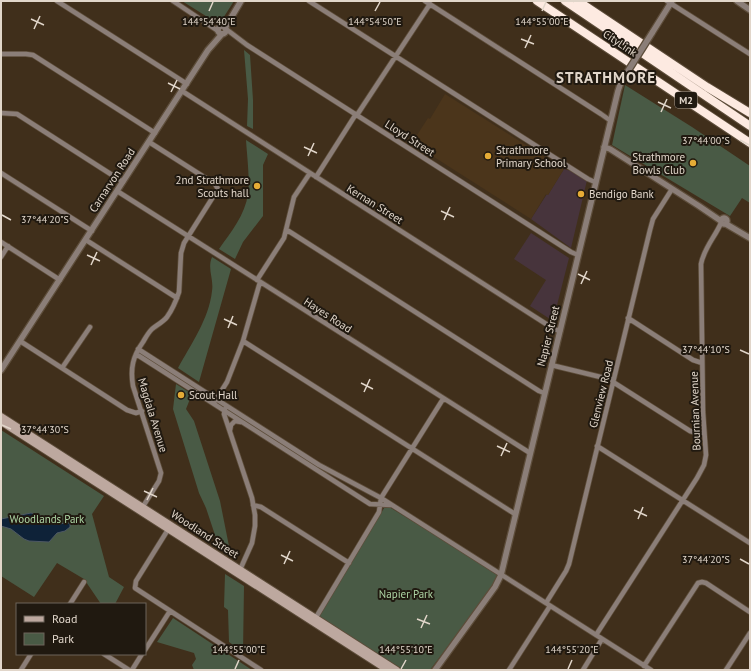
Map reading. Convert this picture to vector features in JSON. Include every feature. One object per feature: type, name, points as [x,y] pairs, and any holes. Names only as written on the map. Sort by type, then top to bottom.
[{"type":"highway","name":"CityLink","points":[[537,1],[750,143]]},
{"type":"highway","name":"CityLink","points":[[565,1],[750,126]]},
{"type":"highway","points":[[578,1],[707,87],[750,113]]},
{"type":"main road","name":"Woodland Street","points":[[1,416],[30,438]]},
{"type":"main road","name":"Woodland Street","points":[[1,422],[30,438],[358,648],[397,670]]},
{"type":"main road","name":"Woodland Street","points":[[358,648],[387,670]]},
{"type":"street","points":[[57,1],[186,84]]},
{"type":"street","name":"Lloyd Street","points":[[173,1],[209,24],[233,35],[356,115],[578,255]]},
{"type":"street","name":"Carnarvon Road","points":[[1,370],[240,1]]},
{"type":"street","points":[[309,1],[588,179],[595,182]]},
{"type":"street","points":[[425,1],[611,119]]},
{"type":"street","points":[[736,1],[750,10]]},
{"type":"street","points":[[670,2],[750,54]]},
{"type":"street","name":"Napier Street","points":[[434,670],[495,587],[501,575],[618,91],[621,82],[670,2]]},
{"type":"street","points":[[316,177],[430,4]]},
{"type":"street","points":[[1,54],[33,55],[155,133]]},
{"type":"street","name":"Kernan Street","points":[[182,91],[548,325],[560,331]]},
{"type":"street","points":[[1,113],[16,114],[123,182]]},
{"type":"street","name":"Magdala Avenue","points":[[142,509],[159,481],[161,473],[131,376],[131,366],[137,352],[150,331],[166,318],[177,298],[179,292],[180,253],[188,236],[218,191],[218,187],[149,142]]},
{"type":"street","points":[[604,147],[610,149],[750,238]]},
{"type":"street","points":[[1,173],[92,231]]},
{"type":"street","points":[[215,402],[227,382],[243,341],[258,281],[284,238],[294,197],[310,173]]},
{"type":"street","name":"Glenview Road","points":[[509,670],[548,605],[568,567],[652,223],[672,189]]},
{"type":"street","name":"Hayes Road","points":[[117,191],[530,453]]},
{"type":"street","name":"Bournian Avenue","points":[[596,635],[704,465],[706,455],[702,363],[702,259],[704,252],[723,222]]},
{"type":"street","points":[[287,230],[544,393]]},
{"type":"street","points":[[86,240],[177,298]]},
{"type":"street","points":[[1,242],[60,280]]},
{"type":"street","points":[[1,257],[8,246]]},
{"type":"street","points":[[628,318],[693,360],[702,363]]},
{"type":"street","points":[[62,368],[90,327]]},
{"type":"street","points":[[20,341],[132,412],[138,413],[142,411]]},
{"type":"street","points":[[243,341],[515,514]]},
{"type":"street","points":[[137,352],[215,402],[319,465],[381,498],[651,670]]},
{"type":"street","points":[[551,366],[613,381],[690,431],[704,433]]},
{"type":"street","points":[[315,620],[379,512],[381,498],[443,399]]},
{"type":"street","points":[[225,408],[242,422],[370,504],[392,506]]},
{"type":"street","points":[[225,408],[230,430],[254,510],[255,526],[252,543],[239,571]]},
{"type":"street","points":[[230,430],[234,421],[242,422]]},
{"type":"street","points":[[597,446],[750,543]]},
{"type":"street","points":[[253,504],[266,510],[349,563]]},
{"type":"street","points":[[254,510],[266,510]]},
{"type":"street","points":[[170,527],[134,585],[137,590],[261,670]]},
{"type":"street","points":[[71,603],[84,582]]},
{"type":"street","points":[[644,666],[698,583],[706,583],[750,612]]},
{"type":"street","points":[[146,648],[170,611]]},
{"type":"street","points":[[726,670],[750,633]]},
{"type":"street","points":[[583,670],[602,639]]},
{"type":"street","points":[[21,670],[30,655]]},
{"type":"street","points":[[106,655],[129,670]]},
{"type":"street","points":[[132,670],[141,655]]},
{"type":"shaded area","name":"Strathmore Primary School","points":[[445,94],[564,169],[548,195],[546,194],[531,219],[412,143],[428,118],[430,119]]},
{"type":"shaded area","points":[[564,169],[588,176],[571,248],[531,219]]},
{"type":"shaded area","points":[[531,233],[569,258],[553,321],[530,306],[546,280],[514,259]]},
{"type":"green space","points":[[182,1],[234,1],[220,23],[217,23]]},
{"type":"green space","points":[[244,50],[250,55],[253,129],[247,126],[248,99]]},
{"type":"green space","points":[[625,85],[750,166],[750,203],[742,198],[730,216],[612,145]]},
{"type":"green space","points":[[246,140],[268,154],[263,165],[263,216],[243,242],[235,259],[219,249],[241,216],[248,194],[249,181]]},
{"type":"green space","points":[[212,257],[231,269],[199,382],[178,368],[199,331],[207,311],[212,291],[210,266]]},
{"type":"green space","points":[[176,384],[192,394],[186,409],[194,421],[220,501],[231,556],[219,547],[206,508],[199,493],[173,409]]},
{"type":"green space","name":"Woodlands Park","points":[[1,430],[104,496],[92,514],[109,577],[124,587],[116,603],[100,603],[84,579],[57,563],[34,597],[1,576]]},
{"type":"green space","name":"Napier Park","points":[[386,505],[501,575],[430,670],[404,670],[316,618]]},
{"type":"green space","points":[[225,574],[244,586],[243,652],[229,642],[228,610],[224,607]]},
{"type":"green space","points":[[173,618],[252,670],[194,670],[192,665],[196,659],[194,653],[157,642]]},
{"type":"water","points":[[31,513],[41,516],[55,524],[70,523],[70,527],[65,531],[57,533],[49,542],[29,541],[11,529],[1,526],[1,519]]},
{"type":"place","name":"Strathmore Primary School","points":[[488,156]]},
{"type":"place","name":"Strathmore Bowls Club","points":[[693,163]]},
{"type":"place","name":"2nd Strathmore Scouts hall","points":[[257,186]]},
{"type":"place","name":"Bendigo Bank","points":[[581,194]]},
{"type":"place","name":"Scout Hall","points":[[181,395]]},
{"type":"district","name":"STRATHMORE","points":[[606,77]]}]
